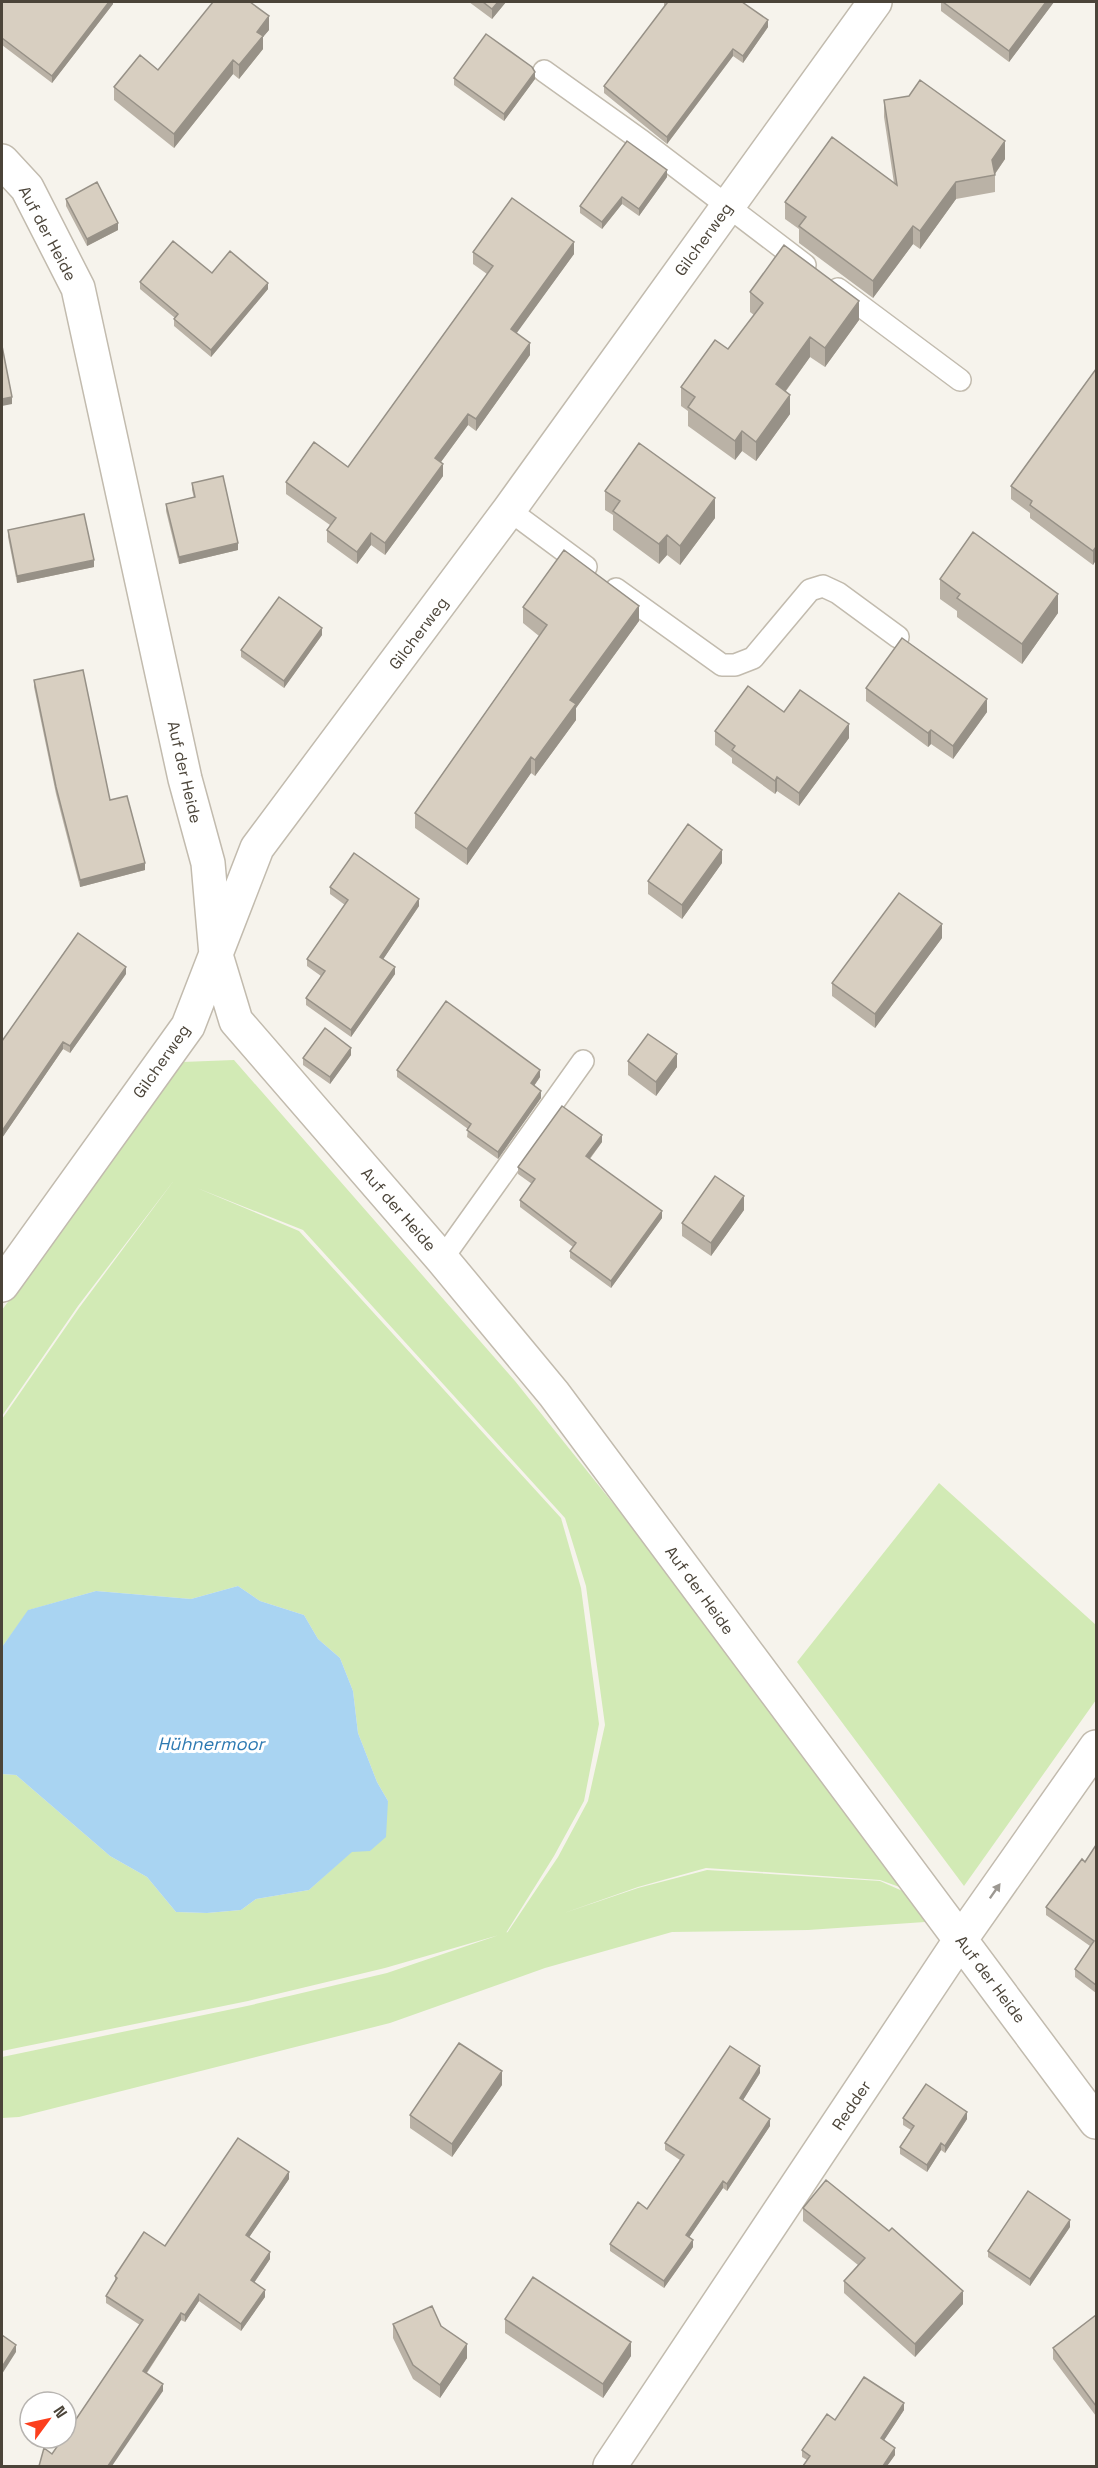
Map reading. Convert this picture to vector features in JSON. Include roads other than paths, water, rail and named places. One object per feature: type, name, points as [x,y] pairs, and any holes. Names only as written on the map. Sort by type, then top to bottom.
[{"type":"street","name":"Gilcherweg","points":[[2,1285],[188,1026],[257,848],[509,510],[875,2]]},
{"type":"street","name":"Auf der Heide","points":[[2,161],[27,188],[78,288],[185,779],[208,863],[216,955],[236,1022],[442,1259],[554,1394],[1096,2122]]},
{"type":"street","name":"Redder","points":[[610,2466],[961,1939],[1096,1747]]},
{"type":"lane","points":[[544,71],[642,141],[960,380]]},
{"type":"lane","points":[[509,510],[722,665],[735,665],[753,658],[810,590],[823,586],[838,593],[898,637]]},
{"type":"lane","points":[[442,1259],[583,1061]]},
{"type":"water","name":"Hühnermoor","points":[[238,1586],[260,1601],[304,1615],[318,1639],[340,1658],[353,1691],[358,1733],[377,1782],[388,1801],[386,1837],[370,1851],[352,1852],[309,1890],[256,1899],[241,1910],[207,1913],[176,1912],[147,1877],[110,1856],[16,1775],[2,1774],[2,1647],[28,1610],[96,1591],[191,1599]]}]
